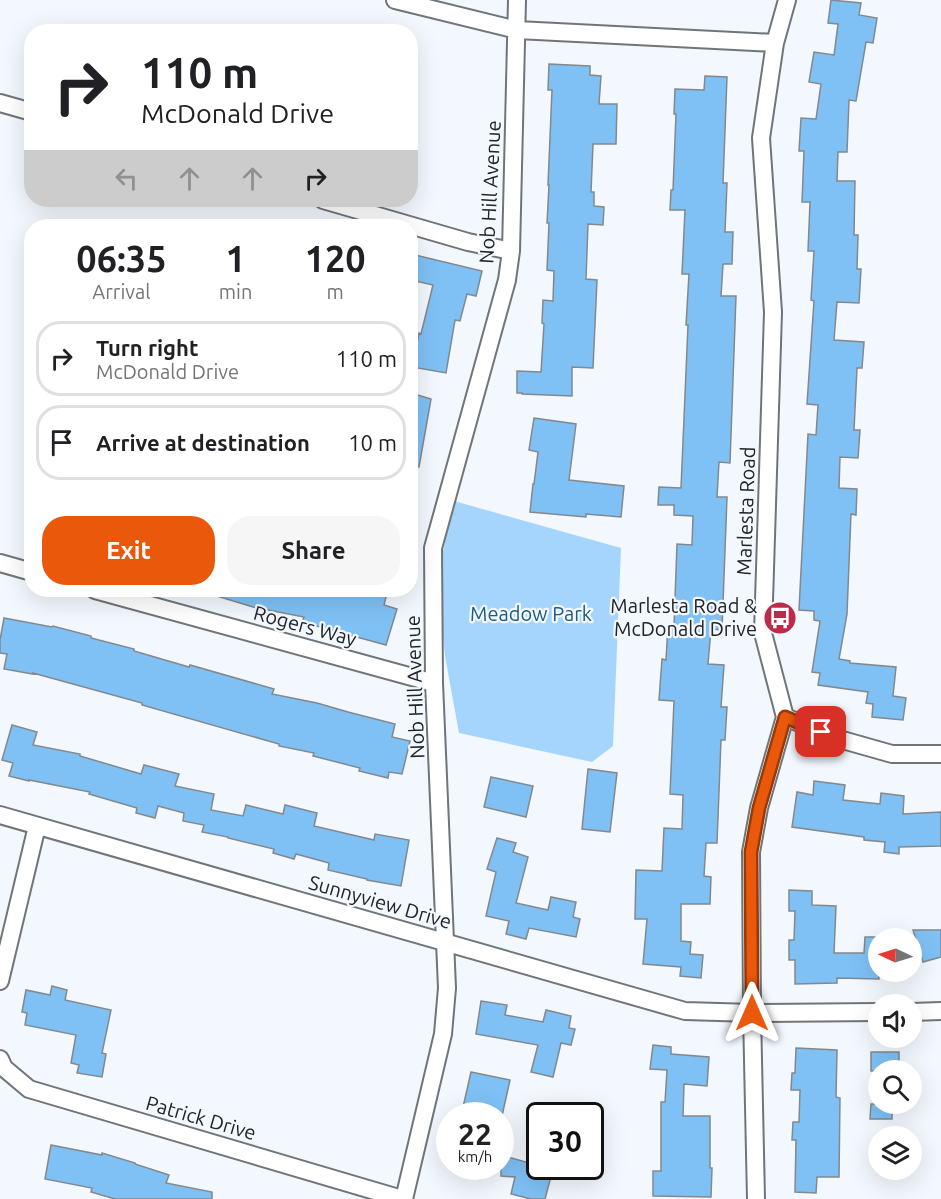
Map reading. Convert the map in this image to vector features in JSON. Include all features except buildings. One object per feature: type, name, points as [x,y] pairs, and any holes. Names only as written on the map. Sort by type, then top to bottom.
[{"type":"street","points":[[395,0],[517,30],[775,43]]},
{"type":"street","name":"Nob Hill Avenue","points":[[403,1199],[443,1034],[447,988],[434,683],[433,548],[507,280],[511,251],[517,0]]},
{"type":"street","name":"Marlesta Road","points":[[785,717],[763,633],[773,312],[760,138],[775,43],[787,0]]},
{"type":"street","points":[[0,103],[24,110]]},
{"type":"street","points":[[347,207],[389,219]]},
{"type":"street","points":[[418,228],[468,242],[511,251]]},
{"type":"street","points":[[0,563],[24,570]]},
{"type":"street","name":"Rogers Way","points":[[121,597],[434,683]]},
{"type":"street","points":[[756,1199],[751,852],[759,808],[785,717],[839,739],[892,754],[941,754]]},
{"type":"street","name":"Sunnyview Drive","points":[[0,815],[685,1011],[868,1012]]},
{"type":"street","points":[[0,981],[38,826]]},
{"type":"street","points":[[922,1012],[941,1011]]},
{"type":"street","name":"Patrick Drive","points":[[0,1059],[3,1068],[30,1089],[403,1199]]},
{"type":"green space","name":"Meadow Park","points":[[454,501],[621,548],[613,746],[592,762],[459,733],[445,656],[438,589],[440,565]]},
{"type":"place","name":"Marlesta Road & McDonald Drive","points":[[780,618]]},
{"type":"route","points":[[752,1013],[751,852],[759,808],[785,717],[821,732]]}]
